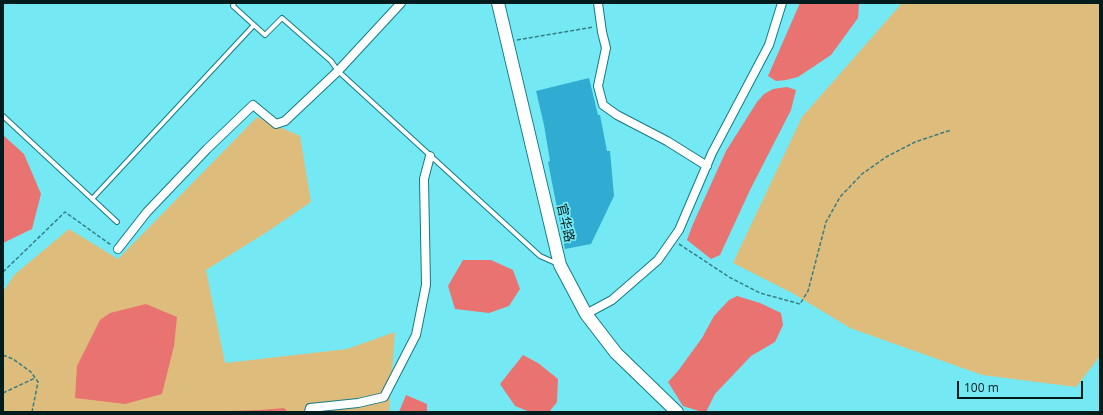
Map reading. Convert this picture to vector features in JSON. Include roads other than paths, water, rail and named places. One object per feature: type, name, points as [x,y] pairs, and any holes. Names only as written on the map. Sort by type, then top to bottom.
[{"type":"main road","name":"官华路","points":[[498,3],[560,265],[586,314],[616,352],[677,412]]},
{"type":"street","points":[[118,249],[147,212],[174,183],[253,105],[276,124],[285,121],[338,71],[401,3]]},
{"type":"street","points":[[598,3],[606,48],[598,86],[603,105],[617,115],[667,140],[707,166]]},
{"type":"street","points":[[586,314],[612,300],[658,260],[679,230],[707,166],[769,45],[782,3]]},
{"type":"street","points":[[309,412],[310,408],[384,397],[416,335],[426,285],[424,179],[430,156]]},
{"type":"lane","points":[[234,3],[233,6],[265,35],[282,18],[331,61],[338,71],[540,256],[560,265]]},
{"type":"lane","points":[[92,199],[254,25]]},
{"type":"lane","points":[[3,116],[117,222]]}]
